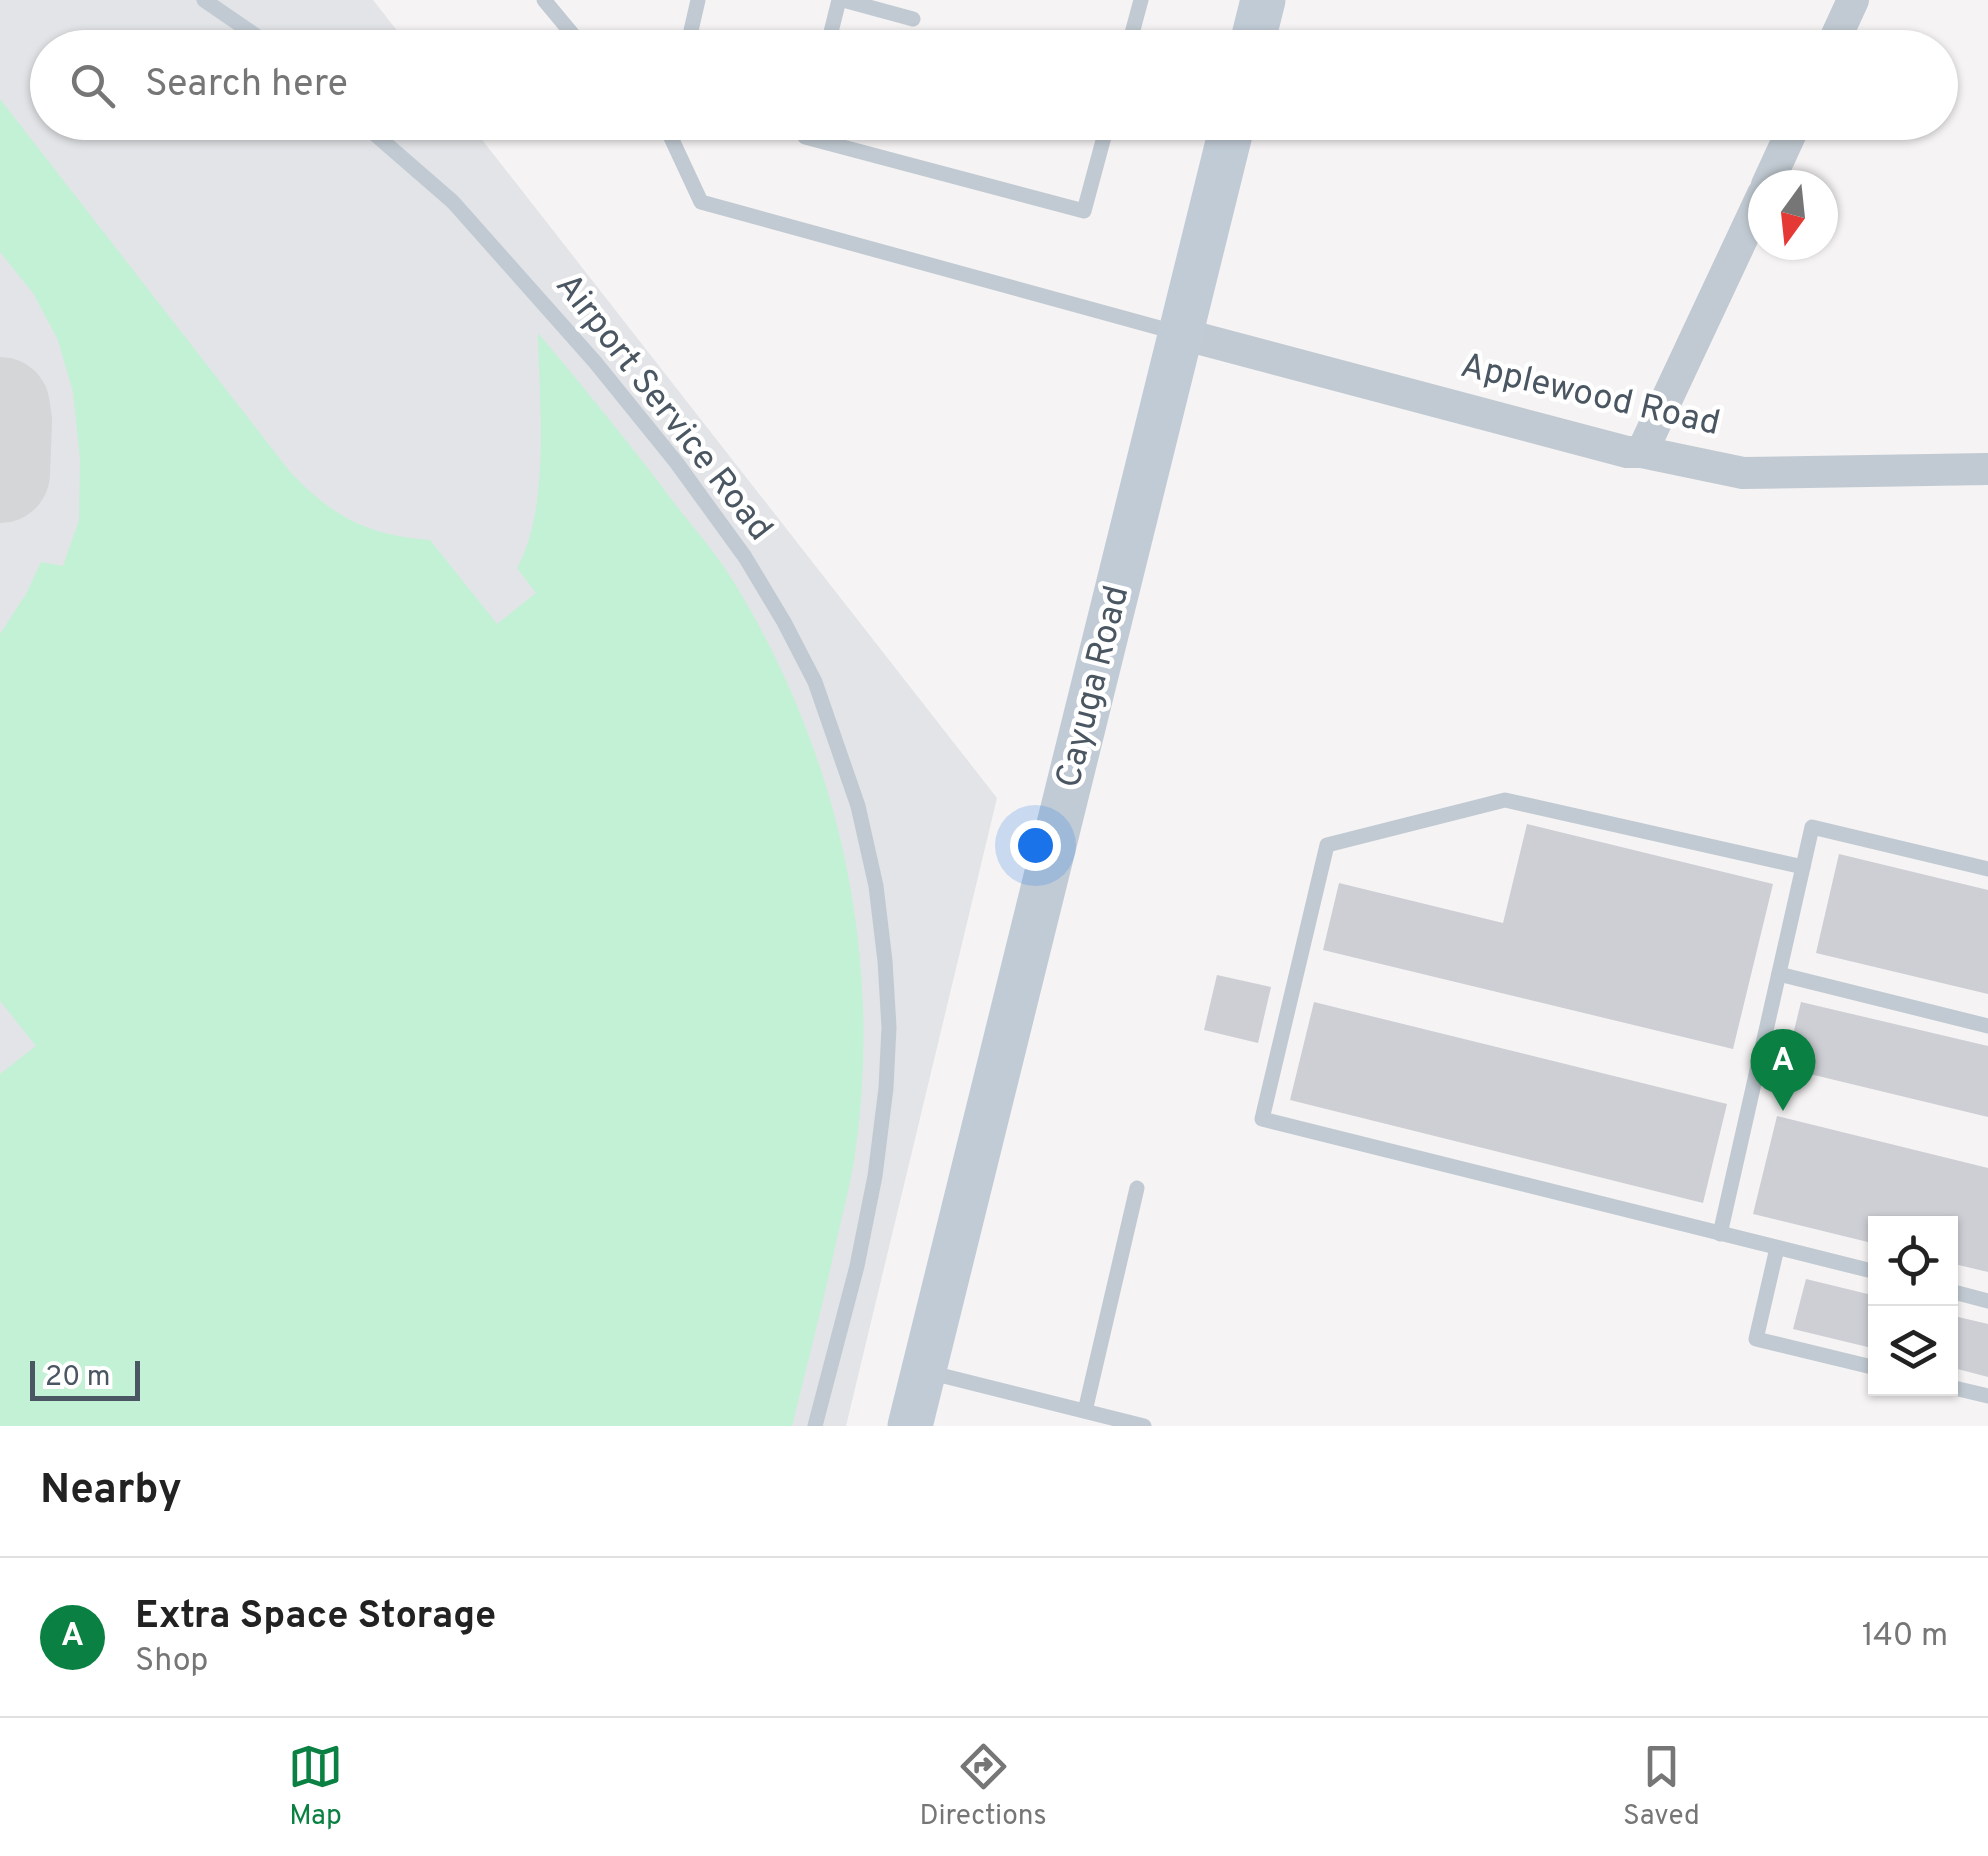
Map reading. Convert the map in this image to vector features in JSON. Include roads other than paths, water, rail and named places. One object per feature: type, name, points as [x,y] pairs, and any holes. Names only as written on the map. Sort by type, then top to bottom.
[{"type":"main road","points":[[1255,30],[1262,0]]},
{"type":"main road","name":"Cayuga Road","points":[[910,1426],[1229,140]]},
{"type":"street","points":[[1839,30],[1853,0]]},
{"type":"street","points":[[1774,170],[1788,140]]},
{"type":"street","points":[[1642,452],[1748,226]]},
{"type":"street","name":"Applewood Road","points":[[1182,334],[1627,452],[1743,473],[1988,468]]},
{"type":"lane","points":[[204,0],[248,30]]},
{"type":"lane","points":[[544,0],[569,30]]},
{"type":"lane","points":[[691,30],[698,0]]},
{"type":"lane","points":[[832,30],[841,0],[913,20]]},
{"type":"lane","points":[[1133,30],[1141,0]]},
{"type":"lane","name":"Airport Service Road","points":[[382,140],[453,202],[594,362],[745,557],[815,682],[858,806],[876,886],[885,961],[889,1027],[886,1088],[875,1176],[857,1266],[815,1426]]},
{"type":"lane","points":[[672,140],[701,202],[1182,334]]},
{"type":"lane","points":[[820,140],[1084,211],[1103,140]]},
{"type":"lane","points":[[1803,867],[1505,800],[1327,845],[1262,1119],[1868,1270]]},
{"type":"lane","points":[[1720,1234],[1812,826],[1988,869]]},
{"type":"lane","points":[[1779,974],[1988,1026]]},
{"type":"lane","points":[[1085,1411],[1137,1188]]},
{"type":"lane","points":[[1777,1248],[1756,1339],[1868,1366]]},
{"type":"lane","points":[[1958,1293],[1988,1300]]},
{"type":"lane","points":[[924,1371],[1144,1426]]},
{"type":"lane","points":[[1958,1388],[1988,1396]]},
{"type":"place","name":"Extra Space Storage","points":[[1783,1111]]}]
